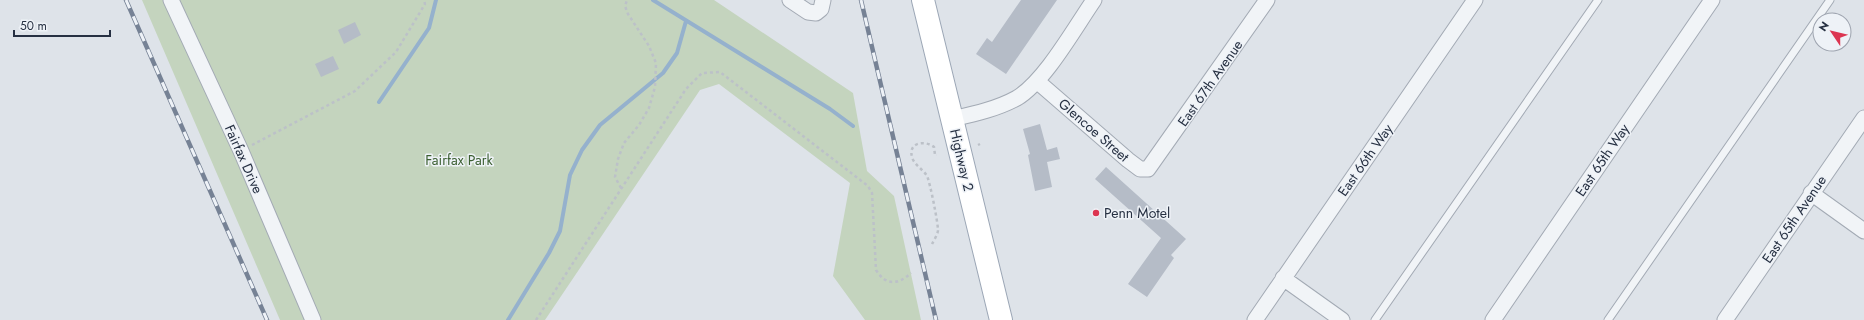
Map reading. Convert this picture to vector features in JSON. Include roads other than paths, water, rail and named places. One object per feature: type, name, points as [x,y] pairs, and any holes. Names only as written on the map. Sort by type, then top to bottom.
[{"type":"main road","name":"Highway 2","points":[[923,0],[1001,320]]},
{"type":"street","name":"Fairfax Drive","points":[[171,0],[241,150],[313,320]]},
{"type":"street","points":[[790,0],[808,12],[816,13],[821,8],[823,0]]},
{"type":"street","points":[[952,118],[978,113],[1006,104],[1017,98],[1038,82],[1094,0]]},
{"type":"street","name":"East 67th Avenue","points":[[1152,166],[1267,0]]},
{"type":"street","name":"East 66th Way","points":[[1255,320],[1475,0]]},
{"type":"street","name":"East 65th Way","points":[[1493,320],[1712,0]]},
{"type":"street","name":"Glencoe Street","points":[[1038,82],[1128,160],[1144,170],[1152,166]]},
{"type":"street","name":"East 65th Avenue","points":[[1725,320],[1864,118]]},
{"type":"street","points":[[1811,193],[1864,231]]},
{"type":"street","points":[[1283,278],[1342,320]]},
{"type":"lane","points":[[1375,320],[1598,0]]},
{"type":"lane","points":[[1608,320],[1830,0]]},
{"type":"waterway","points":[[379,102],[429,28],[436,0]]},
{"type":"waterway","points":[[653,0],[830,109],[853,126]]},
{"type":"waterway","points":[[508,320],[549,253],[560,231],[570,175],[582,150],[600,125],[663,73],[677,53],[686,21]]},
{"type":"railway","points":[[126,0],[267,320]]},
{"type":"railway","points":[[861,0],[936,320]]},
{"type":"place","name":"Penn Motel","points":[[1096,213]]},
{"type":"park label","name":"Fairfax Park","points":[[459,160]]}]
